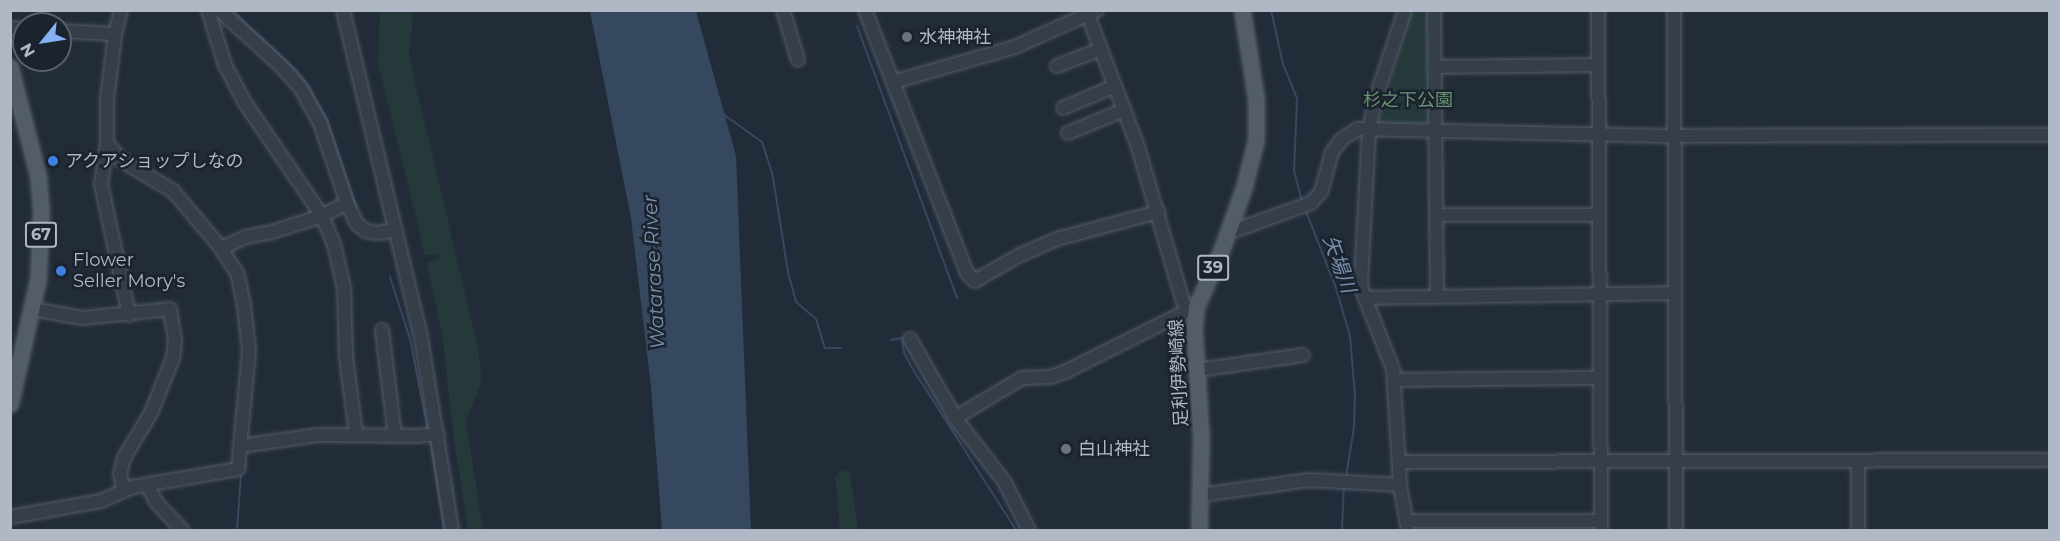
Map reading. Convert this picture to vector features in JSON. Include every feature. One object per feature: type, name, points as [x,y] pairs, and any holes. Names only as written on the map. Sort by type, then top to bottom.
[{"type":"main road","name":"足利伊勢崎線","points":[[1199,531],[1202,437],[1192,308],[1229,229],[1249,172],[1256,140],[1256,99],[1242,10]]},
{"type":"main road","name":"67","points":[[10,67],[40,195],[40,255],[33,309],[10,404]]},
{"type":"street","points":[[121,10],[115,34],[107,99],[107,143],[101,171],[103,198],[129,315]]},
{"type":"street","points":[[208,10],[225,65],[245,103],[322,216],[334,244],[344,288],[346,357],[356,434]]},
{"type":"street","points":[[219,10],[279,64],[304,93],[320,123],[347,203],[357,224],[366,231],[377,233],[396,230]]},
{"type":"street","points":[[343,10],[420,332],[452,531]]},
{"type":"street","points":[[783,10],[798,60]]},
{"type":"street","points":[[865,10],[968,273],[975,281],[1018,256],[1057,239],[1158,212]]},
{"type":"street","points":[[1404,10],[1376,96],[1369,129],[1361,280],[1365,298],[1391,361],[1400,484],[1407,526],[1601,526],[1598,10]]},
{"type":"street","points":[[1434,10],[1437,297]]},
{"type":"street","points":[[1674,10],[1676,531]]},
{"type":"street","points":[[893,82],[1015,47],[1090,12],[1192,308],[1125,344],[1067,371],[1050,377],[1022,378],[955,418]]},
{"type":"street","points":[[72,32],[115,34]]},
{"type":"street","points":[[1057,66],[1101,49]]},
{"type":"street","points":[[1434,67],[1598,65]]},
{"type":"street","points":[[1063,108],[1115,86]]},
{"type":"street","points":[[1068,133],[1124,110]]},
{"type":"street","points":[[1229,229],[1236,230],[1303,206],[1321,192],[1329,159],[1338,143],[1350,131],[1369,129],[1674,136],[2049,135]]},
{"type":"street","points":[[10,517],[101,501],[124,491],[147,485],[238,469],[248,375],[247,327],[237,273],[221,248],[172,191],[121,160],[107,143]]},
{"type":"street","points":[[221,248],[246,237],[272,232],[322,216],[347,203]]},
{"type":"street","points":[[1436,215],[1599,215]]},
{"type":"street","points":[[1365,298],[1675,293]]},
{"type":"street","points":[[33,309],[82,318],[170,309],[175,340],[173,358],[157,399],[122,464],[120,474],[124,491]]},
{"type":"street","points":[[382,330],[395,436]]},
{"type":"street","points":[[910,339],[955,418],[1005,481],[1029,531]]},
{"type":"street","points":[[1198,370],[1303,355]]},
{"type":"street","points":[[1394,380],[1600,378]]},
{"type":"street","points":[[241,446],[318,435],[438,434]]},
{"type":"street","points":[[1858,460],[1858,531]]},
{"type":"street","points":[[1399,462],[2049,460]]},
{"type":"street","points":[[1201,495],[1309,480],[1355,484],[1400,484]]},
{"type":"street","points":[[147,485],[156,502],[182,531]]},
{"type":"green space","points":[[380,11],[411,11],[413,15],[409,56],[478,348],[482,380],[466,421],[483,530],[468,530],[452,424],[442,333],[427,263],[439,259],[439,254],[425,255],[378,64]]},
{"type":"green space","name":"杉之下公園","points":[[1411,11],[1430,11],[1431,121],[1427,125],[1381,123],[1379,120]]},
{"type":"green space","points":[[842,469],[850,473],[858,530],[840,530],[835,477]]},
{"type":"water","name":"Watarase River","points":[[590,11],[696,11],[736,156],[751,530],[662,530],[651,387],[631,218]]},
{"type":"waterway","points":[[232,10],[297,71],[309,87],[327,119],[357,208]]},
{"type":"waterway","name":"矢場川","points":[[1271,10],[1283,64],[1297,99],[1294,170],[1302,201]]},
{"type":"waterway","points":[[857,26],[957,298]]},
{"type":"waterway","points":[[723,114],[762,142],[772,172],[788,272],[796,302],[816,319],[825,348],[841,348]]},
{"type":"waterway","name":"矢場川","points":[[1305,209],[1335,285],[1350,336],[1355,395],[1354,427],[1346,477]]},
{"type":"waterway","points":[[390,277],[410,339],[428,430]]},
{"type":"waterway","points":[[891,340],[902,338],[904,353],[914,371],[1016,530]]},
{"type":"waterway","points":[[430,438],[444,530]]},
{"type":"waterway","points":[[237,530],[241,474]]},
{"type":"waterway","name":"矢場川","points":[[1342,530],[1344,485]]},
{"type":"place","name":"水神神社","points":[[907,37]]},
{"type":"place","name":"アクアショップしなの","points":[[53,161]]},
{"type":"place","name":"Flower Seller Mory's","points":[[61,271]]},
{"type":"place","name":"白山神社","points":[[1066,449]]}]
